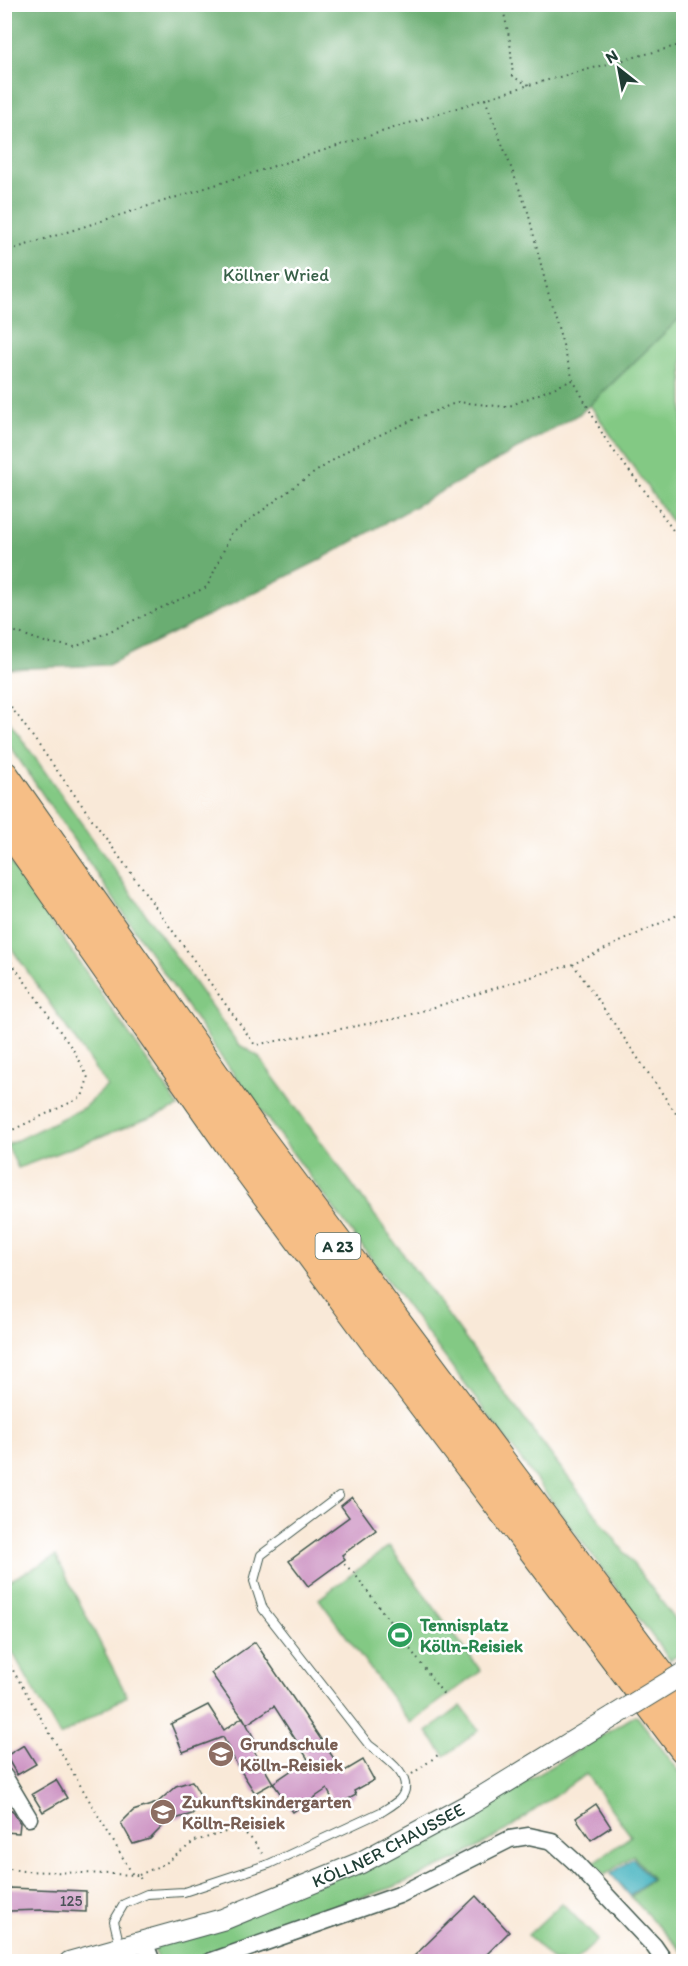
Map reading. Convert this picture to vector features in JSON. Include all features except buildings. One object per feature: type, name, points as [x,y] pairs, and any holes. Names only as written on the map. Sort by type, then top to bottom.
[{"type":"highway","name":"A 23","points":[[4,776],[252,1129],[684,1707]]},
{"type":"highway","name":"A 23","points":[[4,821],[237,1153],[380,1347],[684,1748]]},
{"type":"street","name":"KÖLLNER CHAUSSEE","points":[[70,1962],[224,1919],[360,1863],[472,1803],[684,1673]]},
{"type":"street","points":[[4,1776],[29,1818]]},
{"type":"street","points":[[209,1962],[399,1895],[510,1839],[530,1836],[552,1841],[574,1861],[654,1946],[665,1962]]},
{"type":"street","points":[[144,1941],[152,1962]]},
{"type":"lane","points":[[120,1947],[114,1922],[124,1904],[147,1894],[184,1892],[269,1864],[383,1811],[399,1800],[406,1789],[405,1779],[388,1759],[369,1745],[262,1609],[254,1581],[261,1555],[339,1496]]},
{"type":"path","points":[[502,4],[510,41],[513,77],[529,85]]},
{"type":"path","points":[[4,252],[529,85],[684,44]]},
{"type":"path","points":[[485,99],[528,212],[573,380],[608,442],[684,546]]},
{"type":"path","points":[[4,628],[45,642],[75,647],[170,606],[207,587],[231,534],[352,447],[458,402],[507,407],[573,380]]},
{"type":"path","points":[[4,698],[255,1045],[399,1018],[573,964],[684,912]]},
{"type":"path","points":[[4,952],[76,1054],[88,1078],[82,1097],[4,1134]]},
{"type":"path","points":[[573,964],[684,1125]]},
{"type":"path","points":[[344,1564],[354,1573],[444,1695]]},
{"type":"path","points":[[4,1654],[133,1875]]},
{"type":"path","points":[[405,1779],[438,1755]]},
{"type":"path","points":[[4,1868],[23,1871],[139,1875],[166,1863],[195,1841],[236,1829],[243,1831],[253,1840],[269,1864]]},
{"type":"path","points":[[139,1875],[147,1894]]},
{"type":"green space","name":"Köllner Wried","points":[[4,5],[683,5],[683,315],[581,413],[316,562],[108,665],[5,669]]},
{"type":"green space","points":[[683,315],[683,538],[590,405]]},
{"type":"green space","points":[[4,714],[238,1044],[258,1056],[527,1423],[683,1630],[683,1652],[670,1660],[219,1054],[5,739]]},
{"type":"green space","points":[[4,853],[179,1107],[18,1168],[7,1145],[83,1108],[107,1086],[5,939]]},
{"type":"green space","name":"Tennisplatz Kölln-Reisiek","points":[[389,1546],[481,1671],[410,1723],[319,1599]]},
{"type":"green space","points":[[56,1556],[127,1696],[60,1736],[5,1639],[5,1583]]},
{"type":"green space","points":[[461,1706],[479,1730],[445,1756],[427,1732]]},
{"type":"green space","points":[[636,1715],[683,1776],[683,1952],[631,1897],[652,1879],[633,1855],[605,1875],[593,1863],[631,1836],[586,1774],[505,1831],[460,1858],[394,1887],[312,1914],[189,1961],[162,1961],[152,1946],[477,1811]]},
{"type":"green space","points":[[562,1903],[598,1940],[575,1961],[553,1961],[528,1935]]},
{"type":"water","points":[[633,1858],[650,1879],[630,1896],[611,1874]]},
{"type":"place","name":"Tennisplatz Kölln-Reisiek","points":[[400,1635]]},
{"type":"place","name":"Grundschule Kölln-Reisiek","points":[[221,1754]]},
{"type":"place","name":"Zukunftskindergarten Kölln-Reisiek","points":[[163,1812]]}]
